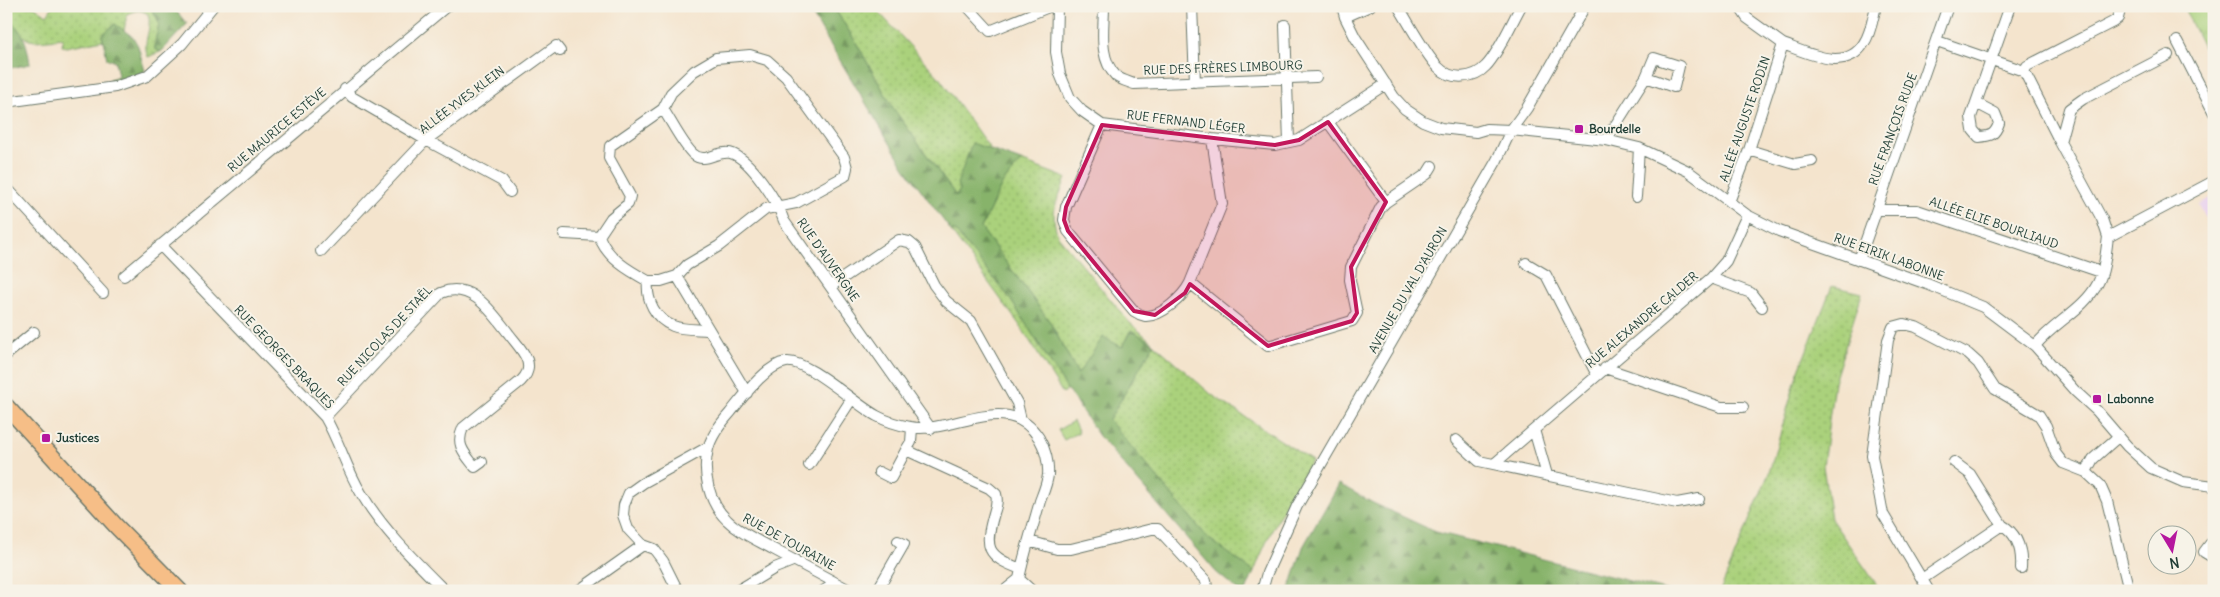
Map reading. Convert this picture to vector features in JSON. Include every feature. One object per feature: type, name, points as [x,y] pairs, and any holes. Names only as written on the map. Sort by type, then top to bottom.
[{"type":"main road","points":[[6,406],[117,527],[180,591]]},
{"type":"street","points":[[6,102],[115,87],[147,76],[182,44],[213,6]]},
{"type":"street","name":"RUE MAURICE ESTÈVE","points":[[124,276],[344,89],[446,6]]},
{"type":"street","points":[[967,6],[990,31],[1051,6]]},
{"type":"street","name":"RUE FERNAND LÉGER","points":[[1057,6],[1056,52],[1070,98],[1082,111],[1102,125],[1275,145],[1299,140],[1386,84]]},
{"type":"street","name":"RUE DES FRÈRES LIMBOURG","points":[[1104,6],[1103,38],[1106,61],[1117,77],[1134,84],[1316,77]]},
{"type":"street","points":[[1192,6],[1195,82]]},
{"type":"street","name":"RUE EIRIK LABONNE","points":[[1342,6],[1344,17],[1355,37],[1386,84],[1405,109],[1423,121],[1441,128],[1476,132],[1486,129],[1511,130],[1606,140],[1639,148],[1688,171],[1746,215],[1779,231],[1927,284],[1984,307],[2036,346],[2075,391],[2097,411],[2151,468],[2183,482],[2214,486]]},
{"type":"street","points":[[1344,17],[1370,6]]},
{"type":"street","points":[[1398,6],[1438,68],[1450,75],[1467,77],[1488,65],[1521,6]]},
{"type":"street","name":"AVENUE DU VAL D'AURON","points":[[1262,591],[1267,573],[1298,506],[1497,160],[1511,130],[1527,108],[1585,6]]},
{"type":"street","name":"ALLÉE AUGUSTE RODIN","points":[[1739,6],[1747,18],[1783,44],[1838,60],[1854,54],[1865,43],[1876,6]]},
{"type":"street","name":"RUE FRANÇOIS RUDE","points":[[1859,260],[1948,6]]},
{"type":"street","points":[[1976,103],[2010,6]]},
{"type":"street","points":[[2024,71],[2028,66],[2113,22],[2118,18],[2121,6]]},
{"type":"street","points":[[1285,25],[1289,142]]},
{"type":"street","points":[[1937,41],[2024,71],[2102,219],[2108,237],[2099,282],[2080,307],[2042,338],[2036,346]]},
{"type":"street","points":[[2177,41],[2214,113]]},
{"type":"street","name":"ALLÉE AUGUSTE RODIN","points":[[1729,202],[1750,150],[1783,44]]},
{"type":"street","name":"ALLÉE YVES KLEIN","points":[[321,251],[426,140],[556,46],[560,51]]},
{"type":"street","name":"RUE D'AUVERGNE","points":[[599,236],[611,218],[628,204],[630,196],[609,158],[610,146],[663,109],[671,93],[694,71],[716,58],[750,55],[767,60],[786,77],[844,157],[848,168],[846,176],[796,203],[780,207],[784,221],[931,429]]},
{"type":"street","points":[[2060,142],[2069,110],[2083,99],[2168,55]]},
{"type":"street","points":[[1606,140],[1646,77]]},
{"type":"street","points":[[344,89],[352,97],[502,181],[510,192]]},
{"type":"street","points":[[663,109],[693,154],[702,158],[729,153],[742,159],[780,207]]},
{"type":"street","points":[[1328,122],[1386,202]]},
{"type":"street","points":[[1102,125],[1066,207],[1064,220],[1068,231],[1134,311],[1144,316],[1155,315],[1185,293],[1222,204],[1212,139]]},
{"type":"street","points":[[1636,197],[1639,148]]},
{"type":"street","points":[[1750,150],[1795,164],[1812,161]]},
{"type":"street","points":[[1190,283],[1268,346],[1352,321],[1357,313],[1350,280],[1351,267],[1386,202],[1427,174],[1432,166]]},
{"type":"street","points":[[2108,237],[2214,181]]},
{"type":"street","points":[[6,187],[103,293]]},
{"type":"street","points":[[564,234],[599,236],[603,248],[624,267],[648,281],[662,281],[676,276],[686,265],[719,246],[766,209],[780,207]]},
{"type":"street","name":"ALLÉE ELIE BOURLIAUD","points":[[1877,210],[1917,210],[2101,272]]},
{"type":"street","name":"RUE ALEXANDRE CALDER","points":[[1494,464],[1711,278],[1726,261],[1746,215]]},
{"type":"street","points":[[831,286],[899,240],[909,242],[915,248],[934,285],[946,301],[971,321],[1017,403],[1021,420],[1041,440],[1048,463],[1048,475],[1020,574],[1004,591]]},
{"type":"street","name":"RUE GEORGES BRAQUES","points":[[160,245],[325,417],[337,438],[360,490],[374,514],[408,554],[445,591]]},
{"type":"street","points":[[1526,264],[1546,275],[1601,372],[1721,407],[1743,407]]},
{"type":"street","points":[[676,276],[748,393]]},
{"type":"street","points":[[1711,278],[1751,293],[1762,307]]},
{"type":"street","points":[[648,281],[650,302],[658,316],[674,326],[708,330]]},
{"type":"street","name":"RUE NICOLAS DE STAËL","points":[[325,417],[441,293],[456,290],[474,296],[485,303],[524,354],[528,366],[528,372],[521,381],[462,428],[459,444],[463,452],[475,467],[482,462]]},
{"type":"street","points":[[1930,591],[1883,514],[1872,456],[1888,340],[1893,327],[1904,324],[1916,327],[1968,354],[1978,363],[1995,389],[2039,415],[2046,426],[2056,454],[2063,463],[2086,472],[2100,485],[2108,501],[2129,591]]},
{"type":"street","points":[[6,355],[34,332]]},
{"type":"street","name":"RUE DE TOURAINE","points":[[851,591],[739,530],[719,511],[709,488],[706,470],[708,447],[724,421],[773,366],[789,361],[800,363],[851,400],[877,416],[912,428],[931,429],[1000,414],[1021,420]]},
{"type":"street","points":[[809,465],[851,400]]},
{"type":"street","points":[[880,472],[891,478],[911,442],[912,428]]},
{"type":"street","points":[[1534,430],[1547,476]]},
{"type":"street","points":[[2086,472],[2094,459],[2119,436]]},
{"type":"street","points":[[1456,440],[1479,461],[1677,503],[1699,499]]},
{"type":"street","points":[[678,591],[663,561],[654,549],[643,544],[628,529],[623,515],[624,505],[629,494],[643,483],[708,447]]},
{"type":"street","points":[[906,450],[994,490],[997,499],[987,536],[990,549],[1002,562],[1020,574],[1032,591]]},
{"type":"street","points":[[1954,462],[1970,474],[2002,525],[2010,530],[2022,552],[2021,568]]},
{"type":"street","points":[[1922,579],[2002,525]]},
{"type":"street","points":[[1029,541],[1063,549],[1158,529],[1206,582],[1207,587],[1202,591]]},
{"type":"street","points":[[877,591],[904,544],[898,541]]},
{"type":"street","points":[[578,591],[643,544]]},
{"type":"street","points":[[2210,544],[2204,552],[2214,558]]},
{"type":"street","points":[[737,591],[775,568],[795,560]]},
{"type":"street","points":[[823,591],[836,582]]},
{"type":"highlighted area","points":[[1328,122],[1386,202],[1351,267],[1357,313],[1352,321],[1268,346],[1190,284],[1185,293],[1155,315],[1134,311],[1068,231],[1064,220],[1066,207],[1102,125],[1275,145],[1299,140]]},
{"type":"shaded area","points":[[2214,196],[2214,233],[2199,204]]},
{"type":"green space","points":[[6,6],[34,6],[47,15],[53,6],[149,6],[159,23],[155,48],[160,52],[148,57],[146,46],[149,20],[148,14],[143,11],[127,14],[124,31],[115,24],[102,35],[103,40],[66,47],[62,46],[63,38],[39,41],[27,39],[6,18]]},
{"type":"green space","points":[[149,6],[172,6],[187,24],[161,52],[155,49],[159,23]]},
{"type":"green space","points":[[807,6],[833,6],[893,108],[956,196],[960,190],[957,184],[972,143],[1021,161],[1002,184],[981,228],[1050,322],[1078,374],[1103,337],[1122,347],[1131,330],[1154,344],[1109,420],[1208,538],[1254,572],[1246,591],[1239,591],[1216,572],[1099,436],[1009,297],[955,231],[951,231],[905,168]]},
{"type":"green space","points":[[833,6],[873,6],[938,76],[991,150],[972,144],[960,190],[956,196],[893,108]]},
{"type":"green space","points":[[2183,6],[2214,6],[2214,59],[2210,61]]},
{"type":"green space","points":[[6,18],[17,27],[24,38],[30,64],[6,69]]},
{"type":"green space","points":[[115,24],[133,37],[138,46],[145,71],[130,79],[111,83],[110,79],[118,76],[115,61],[107,59],[102,35]]},
{"type":"green space","points":[[1021,161],[1066,178],[1054,213],[1058,236],[1129,322],[1212,395],[1312,461],[1280,515],[1254,572],[1208,538],[1108,420],[1130,331],[1122,347],[1078,374],[1050,322],[981,228],[1002,184]]},
{"type":"green space","points":[[951,231],[955,231],[1009,297],[1067,389],[1063,394],[1021,327]]},
{"type":"green space","points":[[1832,286],[1862,293],[1834,382],[1823,466],[1831,519],[1881,591],[1720,591],[1769,473],[1797,375]]},
{"type":"green space","points":[[1073,421],[1079,432],[1064,440],[1058,430]]},
{"type":"green space","points":[[1339,484],[1373,503],[1436,532],[1669,591],[1289,591],[1303,547]]},
{"type":"place","name":"Bourdelle","points":[[1579,129]]},
{"type":"place","name":"Labonne","points":[[2097,399]]},
{"type":"place","name":"Justices","points":[[46,438]]}]
